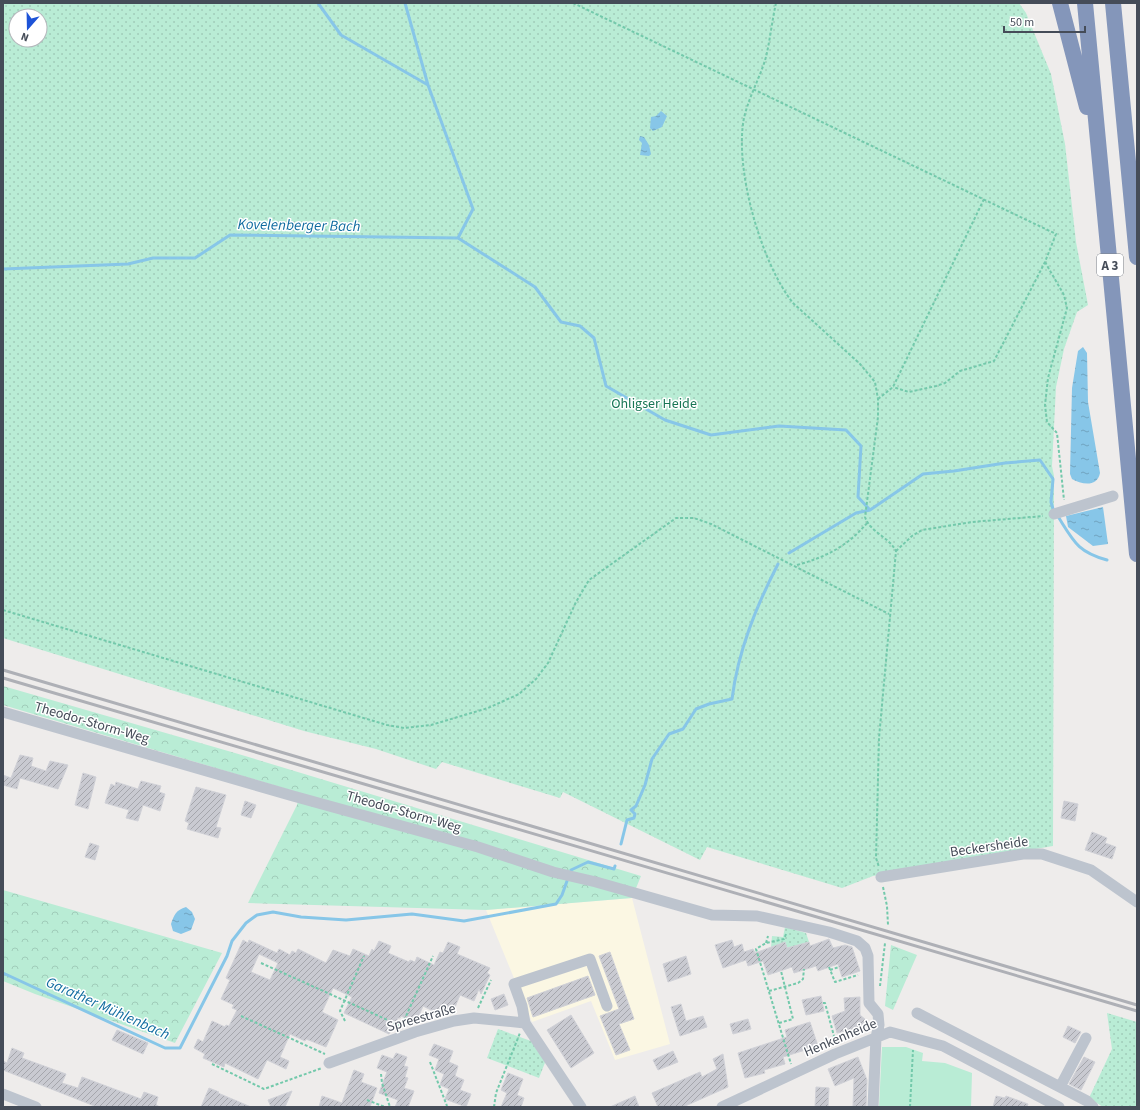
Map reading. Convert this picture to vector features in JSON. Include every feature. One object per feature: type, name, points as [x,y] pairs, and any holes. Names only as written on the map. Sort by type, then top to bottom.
[{"type":"highway","points":[[1060,3],[1099,153]]},
{"type":"highway","name":"A 3","points":[[1085,3],[1137,554]]},
{"type":"highway","name":"A 3","points":[[1113,3],[1137,257]]},
{"type":"street","points":[[1060,512],[1113,496]]},
{"type":"street","name":"Theodor-Storm-Weg","points":[[3,712],[293,796],[478,847],[553,872],[596,882],[712,915],[757,916],[829,932],[857,941],[865,948],[868,956],[869,1003],[878,1014],[879,1026],[876,1037],[873,1107]]},
{"type":"street","name":"Beckersheide","points":[[881,877],[1023,854],[1042,854],[1091,870],[1137,902]]},
{"type":"street","points":[[581,1107],[525,1023],[522,1006],[514,984],[590,959],[607,1006]]},
{"type":"street","points":[[917,1013],[1087,1101],[1093,1107]]},
{"type":"street","name":"Spreestraße","points":[[328,1059],[415,1032],[474,1018],[525,1023]]},
{"type":"street","name":"Henkenheide","points":[[722,1107],[835,1054],[890,1032],[943,1046],[1059,1107]]},
{"type":"street","points":[[1060,1087],[1086,1038]]},
{"type":"street","points":[[3,1094],[36,1107]]},
{"type":"path","points":[[573,3],[1056,234],[1046,262],[994,361],[960,371],[945,383],[936,386],[909,392],[893,387]]},
{"type":"path","points":[[776,3],[766,58],[752,89],[744,118],[742,148],[743,170],[750,205],[775,274],[785,292],[793,303],[860,364],[875,382],[878,399],[878,417],[865,517],[867,523],[891,543],[896,552],[889,614],[879,738],[876,858]]},
{"type":"path","points":[[878,399],[893,387],[984,199]]},
{"type":"path","points":[[896,552],[912,536],[922,530],[972,522],[1060,512],[1057,433],[1047,422],[1045,405],[1048,378],[1067,308],[1064,295],[1046,262]]},
{"type":"path","points":[[3,610],[287,696],[404,728],[430,726],[450,721],[488,708],[518,694],[536,679],[548,663],[576,602],[589,580],[676,518],[694,518],[711,524],[889,614]]},
{"type":"path","points":[[796,566],[838,550],[858,534],[867,523]]},
{"type":"path","points":[[881,877],[887,906],[888,925]]},
{"type":"path","points":[[786,934],[784,939],[766,943],[756,949],[780,1023],[793,1073]]},
{"type":"path","points":[[766,943],[768,936]]},
{"type":"path","points":[[880,988],[885,942]]},
{"type":"path","points":[[345,1021],[340,1011],[364,956]]},
{"type":"path","points":[[401,1026],[433,956]]},
{"type":"path","points":[[261,962],[415,1032]]},
{"type":"path","points":[[829,967],[835,982],[869,972]]},
{"type":"path","points":[[830,970],[839,967]]},
{"type":"path","points":[[770,991],[798,983],[802,979],[804,969]]},
{"type":"path","points":[[780,1023],[793,1019],[781,971]]},
{"type":"path","points":[[474,1018],[491,980]]},
{"type":"path","points":[[823,1003],[825,1003],[834,1036],[831,1041],[835,1054]]},
{"type":"path","points":[[212,1064],[264,1089],[316,1072],[328,1059],[241,1016]]},
{"type":"path","points":[[494,1107],[496,1093],[525,1023]]},
{"type":"path","points":[[910,1107],[913,1050]]},
{"type":"path","points":[[430,1062],[447,1106]]},
{"type":"path","points":[[382,1074],[382,1083],[390,1107]]},
{"type":"path","points":[[367,1100],[385,1107]]},
{"type":"shaded area","points":[[632,898],[670,1044],[615,1060],[591,1001],[532,1022],[486,910]]},
{"type":"green space","name":"Ohligser Heide","points":[[3,3],[1019,3],[1026,13],[1051,74],[1065,144],[1076,242],[1088,305],[1077,312],[1064,349],[1056,387],[1052,466],[1054,476],[1053,846],[873,876],[842,888],[707,847],[700,860],[563,792],[560,798],[442,762],[436,769],[376,749],[304,731],[3,638]]},
{"type":"green space","points":[[3,686],[235,753],[641,876],[632,898],[486,910],[248,903],[297,805],[300,793],[3,705]]},
{"type":"green space","points":[[3,890],[222,953],[175,1043],[35,994],[3,981]]},
{"type":"green space","points":[[785,927],[806,933],[809,942],[787,948],[785,943],[771,947],[772,936],[783,937]]},
{"type":"green space","points":[[891,945],[917,955],[893,1010],[885,1006]]},
{"type":"green space","points":[[1107,1013],[1137,1022],[1137,1107],[1103,1107],[1089,1098],[1112,1049]]},
{"type":"green space","points":[[498,1029],[531,1041],[546,1060],[539,1078],[487,1058]]},
{"type":"green space","points":[[882,1047],[906,1047],[923,1053],[922,1061],[945,1063],[972,1073],[971,1107],[879,1107]]},
{"type":"water","points":[[661,111],[667,116],[662,127],[653,131],[650,128],[651,117],[656,116]]},
{"type":"water","points":[[640,136],[644,137],[649,145],[651,154],[649,156],[640,155],[642,143],[639,140]]},
{"type":"water","points":[[1083,347],[1087,353],[1088,402],[1100,473],[1096,481],[1088,484],[1072,479],[1070,474],[1072,388],[1078,351]]},
{"type":"water","points":[[1103,507],[1108,544],[1093,546],[1068,527],[1066,516]]},
{"type":"water","points":[[186,907],[192,912],[195,919],[191,930],[181,934],[173,931],[171,924],[176,913]]},
{"type":"building","points":[[20,755],[33,758],[31,766],[46,771],[50,761],[68,765],[58,789],[20,778],[17,789],[3,785],[3,775],[11,778]]},
{"type":"building","points":[[83,773],[96,777],[88,809],[75,805]]},
{"type":"building","points":[[141,781],[161,786],[159,792],[165,794],[160,811],[143,805],[138,821],[126,818],[129,810],[105,803],[111,784],[115,786],[116,782],[138,789]]},
{"type":"building","points":[[196,787],[226,795],[216,827],[221,828],[218,838],[187,829],[189,823],[185,821]]},
{"type":"building","points":[[245,801],[256,805],[251,818],[241,815]]},
{"type":"building","points":[[1064,801],[1078,804],[1075,821],[1061,818]]},
{"type":"building","points":[[1092,832],[1107,838],[1105,843],[1116,847],[1112,859],[1085,850]]},
{"type":"building","points":[[90,843],[99,846],[95,860],[85,857]]},
{"type":"building","points":[[829,939],[833,948],[845,945],[852,947],[860,971],[842,977],[838,964],[818,971],[816,966],[794,973],[792,967],[768,975],[763,961],[748,966],[746,960],[723,968],[715,945],[732,940],[734,947],[742,944],[744,952],[753,949],[755,953],[785,942],[787,948],[809,942],[810,946]]},
{"type":"building","points":[[243,940],[248,943],[249,940],[277,953],[279,949],[290,955],[292,951],[296,953],[298,949],[326,963],[333,950],[350,956],[353,949],[369,956],[372,949],[374,951],[379,941],[391,946],[388,953],[409,962],[410,960],[415,962],[417,957],[434,965],[440,952],[443,953],[448,942],[460,947],[457,954],[490,968],[487,973],[490,975],[481,994],[479,989],[474,1001],[460,995],[453,1012],[444,1008],[441,1015],[423,1006],[416,1023],[401,1016],[398,1018],[389,1034],[344,1013],[352,997],[333,988],[322,1012],[338,1020],[326,1047],[306,1039],[305,1041],[290,1034],[280,1057],[289,1061],[286,1069],[267,1060],[258,1079],[225,1063],[224,1067],[203,1058],[205,1054],[194,1048],[198,1039],[203,1042],[212,1021],[225,1027],[226,1025],[229,1026],[237,1010],[232,1008],[234,1005],[221,999],[230,980],[226,978]],"holes":[[[259,954],[278,963],[270,980],[251,972]]]},
{"type":"building","points":[[610,952],[634,1019],[619,1024],[630,1050],[616,1055],[600,1016],[619,1009],[599,956]]},
{"type":"building","points":[[686,956],[691,974],[668,982],[663,964]]},
{"type":"building","points":[[588,976],[595,995],[533,1017],[527,998]]},
{"type":"building","points":[[504,994],[508,1005],[495,1010],[491,999]]},
{"type":"building","points":[[821,996],[824,1011],[806,1015],[802,1000]]},
{"type":"building","points":[[860,997],[860,1015],[866,1020],[859,1029],[856,1028],[837,1033],[832,1016],[845,1011],[844,998]]},
{"type":"building","points":[[681,1004],[686,1021],[703,1016],[707,1027],[680,1036],[671,1007]]},
{"type":"building","points":[[571,1015],[594,1053],[571,1068],[547,1030]]},
{"type":"building","points":[[748,1019],[751,1029],[733,1034],[730,1024]]},
{"type":"building","points":[[810,1022],[818,1046],[783,1057],[785,1064],[764,1070],[765,1073],[745,1078],[738,1053],[787,1037],[785,1030]]},
{"type":"building","points":[[1068,1026],[1081,1032],[1075,1043],[1063,1037]]},
{"type":"building","points":[[117,1030],[148,1043],[143,1054],[112,1040]]},
{"type":"building","points":[[434,1044],[453,1051],[449,1062],[458,1066],[455,1076],[464,1080],[460,1090],[471,1094],[466,1107],[445,1099],[449,1089],[440,1085],[444,1074],[435,1070],[439,1059],[429,1055]]},
{"type":"building","points":[[12,1048],[24,1053],[22,1058],[66,1074],[62,1083],[78,1088],[82,1077],[141,1099],[144,1092],[158,1097],[156,1105],[160,1107],[97,1107],[3,1070],[3,1061],[7,1063]]},
{"type":"building","points":[[673,1051],[678,1062],[658,1070],[653,1060]]},
{"type":"building","points":[[396,1053],[407,1057],[404,1066],[408,1067],[405,1077],[408,1078],[404,1088],[414,1091],[408,1107],[395,1107],[398,1100],[379,1093],[387,1072],[377,1068],[382,1055],[393,1059]]},
{"type":"building","points":[[723,1054],[728,1087],[683,1107],[658,1107],[652,1093],[700,1072],[702,1077],[717,1069],[713,1059]]},
{"type":"building","points":[[858,1057],[867,1080],[866,1107],[853,1107],[854,1078],[835,1086],[828,1069]]},
{"type":"building","points":[[1084,1057],[1095,1062],[1081,1090],[1069,1084]]},
{"type":"building","points":[[354,1070],[364,1074],[361,1082],[377,1088],[370,1107],[319,1107],[322,1096],[342,1103]]},
{"type":"building","points":[[508,1073],[523,1079],[517,1095],[524,1098],[521,1107],[501,1107],[507,1093],[501,1090]]},
{"type":"building","points":[[816,1087],[829,1088],[828,1107],[815,1107]]},
{"type":"building","points":[[209,1088],[219,1092],[218,1093],[251,1107],[201,1107]]},
{"type":"building","points":[[292,1091],[285,1107],[271,1107],[268,1100]]},
{"type":"building","points":[[635,1096],[639,1107],[610,1107]]},
{"type":"building","points":[[996,1096],[1005,1098],[1006,1096],[1028,1104],[1027,1107],[993,1107]]},
{"type":"waterway","points":[[318,3],[341,35],[428,85]]},
{"type":"waterway","points":[[405,3],[428,85],[473,209],[458,238],[535,287],[561,322],[580,326],[594,338],[606,386],[665,420],[711,435],[779,426],[846,430],[861,446],[858,497],[870,510]]},
{"type":"waterway","name":"Kovelenberger Bach","points":[[3,269],[128,264],[153,258],[195,258],[230,235],[458,238]]},
{"type":"waterway","name":"Garather Mühlenbach","points":[[789,553],[856,513],[870,510],[923,474],[1040,460],[1053,479],[1051,502],[1053,509]]},
{"type":"waterway","name":"Garather Mühlenbach","points":[[1059,518],[1073,540],[1083,550],[1107,560]]},
{"type":"waterway","name":"Garather Mühlenbach","points":[[621,844],[627,820],[634,818],[635,814],[631,810],[636,806],[645,785],[652,759],[669,734],[683,729],[696,709],[709,704],[732,699],[743,647],[762,596],[778,564]]},
{"type":"waterway","name":"Garather Mühlenbach","points":[[571,870],[588,862],[614,869],[615,866]]},
{"type":"waterway","name":"Garather Mühlenbach","points":[[3,973],[165,1048],[180,1048],[227,956],[232,941],[246,923],[257,915],[273,912],[301,917],[346,920],[412,914],[464,921],[556,904],[562,895],[567,881]]},
{"type":"railway","points":[[3,670],[1137,1005]]},
{"type":"railway","points":[[3,678],[1137,1011]]}]
